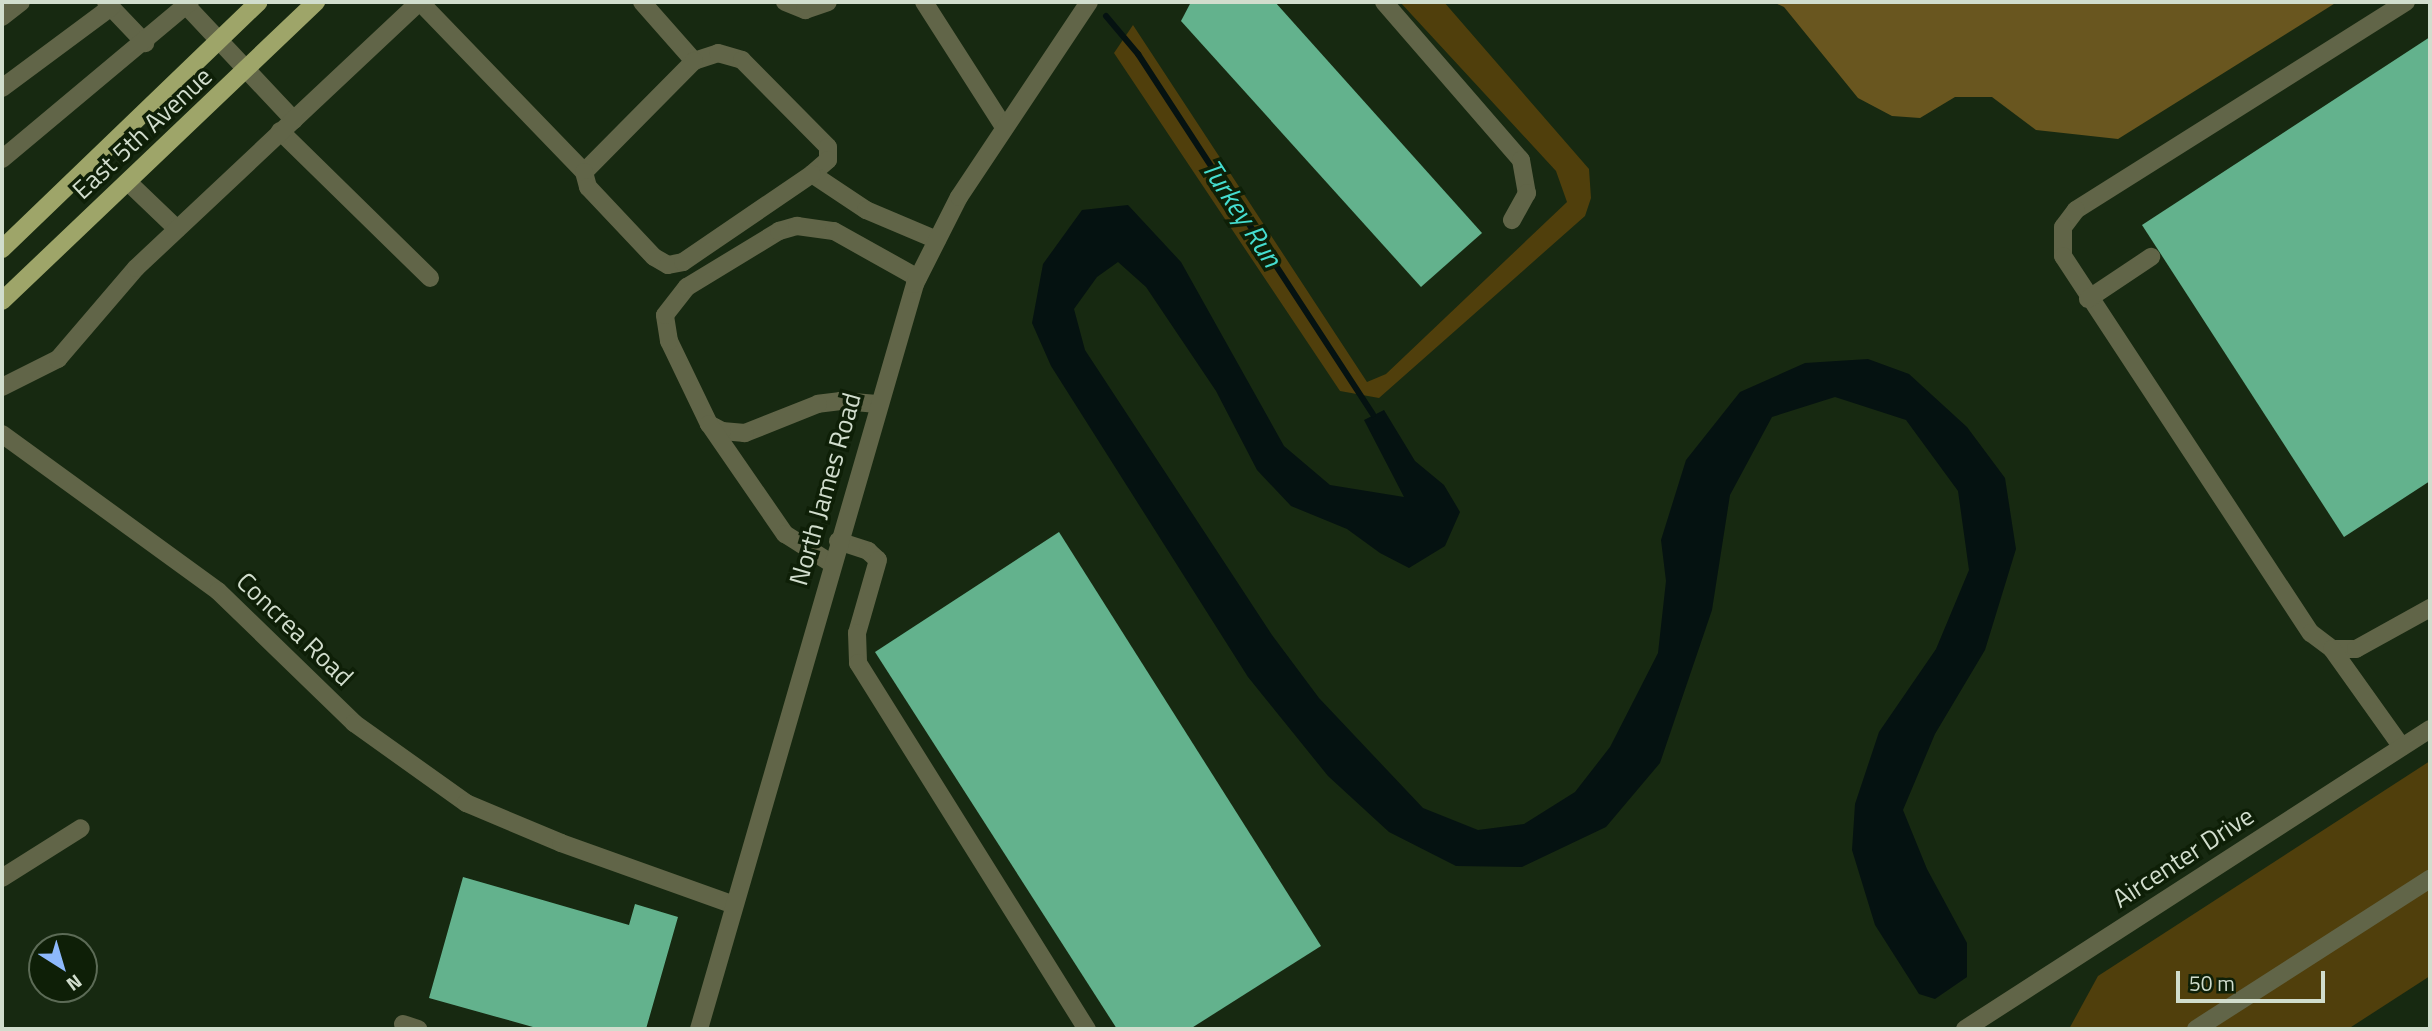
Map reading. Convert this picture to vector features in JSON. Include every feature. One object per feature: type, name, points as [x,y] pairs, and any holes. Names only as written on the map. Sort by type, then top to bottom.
[{"type":"main road","name":"East 5th Avenue","points":[[2,249],[259,2]]},
{"type":"main road","name":"East 5th Avenue","points":[[2,301],[316,2]]},
{"type":"street","points":[[2,17],[21,2]]},
{"type":"street","points":[[2,387],[58,359],[177,229],[419,2],[584,172],[597,198],[654,257],[668,265],[683,262],[812,174],[828,160],[828,147],[742,60],[718,53],[694,61],[584,172]]},
{"type":"street","points":[[642,2],[694,61]]},
{"type":"street","points":[[785,2],[805,10],[828,2]]},
{"type":"street","points":[[924,2],[1004,127]]},
{"type":"street","name":"North James Road","points":[[699,1029],[877,404],[918,278],[937,240],[1004,127],[1089,2]]},
{"type":"street","points":[[1384,2],[1521,160],[1527,193],[1513,220]]},
{"type":"street","points":[[2402,747],[2332,649],[2311,634],[2088,299],[2063,256],[2063,227],[2076,210],[2406,2]]},
{"type":"street","points":[[2,159],[145,43],[187,3],[248,69],[287,126],[430,278]]},
{"type":"street","points":[[2,88],[108,4],[145,43]]},
{"type":"street","points":[[812,174],[866,210],[937,240]]},
{"type":"street","points":[[128,182],[177,229]]},
{"type":"street","points":[[831,563],[785,534],[734,466],[709,424],[664,329],[665,315],[687,287],[779,231],[815,225],[834,231],[918,278]]},
{"type":"street","points":[[2088,299],[2151,257]]},
{"type":"street","points":[[709,424],[745,433],[818,404],[841,401],[877,404]]},
{"type":"street","name":"Concrea Road","points":[[2,434],[218,591],[354,723],[466,803],[561,843],[734,905]]},
{"type":"street","points":[[838,541],[868,551],[878,560],[858,633],[858,663],[1087,1029]]},
{"type":"street","points":[[2332,649],[2356,649],[2430,608]]},
{"type":"street","name":"Aircenter Drive","points":[[1965,1029],[2430,729]]},
{"type":"street","points":[[2,878],[81,828]]},
{"type":"street","points":[[2196,1029],[2430,879]]},
{"type":"shaded area","points":[[1400,2],[1444,2],[1589,169],[1591,198],[1585,216],[1379,398],[1340,391],[1114,53],[1133,25],[1367,382],[1386,374],[1567,202],[1556,171]]},
{"type":"shaded area","points":[[1773,2],[2337,2],[2118,139],[2036,130],[1992,97],[1955,97],[1920,118],[1892,116],[1858,98],[1784,7]]},
{"type":"shaded area","points":[[1128,205],[1181,262],[1284,446],[1330,485],[1404,497],[1364,420],[1384,410],[1415,461],[1444,485],[1460,512],[1445,546],[1409,568],[1380,553],[1347,529],[1291,506],[1257,470],[1216,391],[1146,287],[1118,262],[1097,277],[1074,309],[1085,350],[1272,635],[1319,698],[1423,808],[1478,830],[1524,824],[1575,792],[1610,747],[1658,653],[1666,581],[1661,540],[1686,460],[1740,392],[1805,363],[1868,359],[1909,374],[1967,427],[2005,478],[2016,549],[1985,650],[1935,734],[1903,810],[1927,869],[1967,943],[1967,977],[1935,999],[1919,994],[1875,925],[1852,850],[1855,804],[1879,732],[1936,649],[1969,570],[1958,491],[1906,420],[1835,397],[1772,417],[1730,495],[1712,610],[1660,763],[1606,827],[1522,867],[1456,866],[1389,832],[1328,776],[1248,677],[1051,366],[1032,323],[1043,264],[1082,210]]},
{"type":"shaded area","points":[[2430,761],[2430,976],[2348,1029],[2069,1029],[2098,976]]},
{"type":"building","points":[[1191,2],[1275,2],[1482,233],[1421,287],[1181,21]]},
{"type":"building","points":[[2430,37],[2430,481],[2344,537],[2142,225]]},
{"type":"building","points":[[1059,532],[1321,946],[1190,1029],[1117,1029],[875,652]]},
{"type":"building","points":[[463,877],[629,925],[635,904],[678,917],[646,1029],[540,1029],[429,998]]},
{"type":"waterway","name":"Turkey Run","points":[[1106,16],[1138,54],[1373,414]]}]
